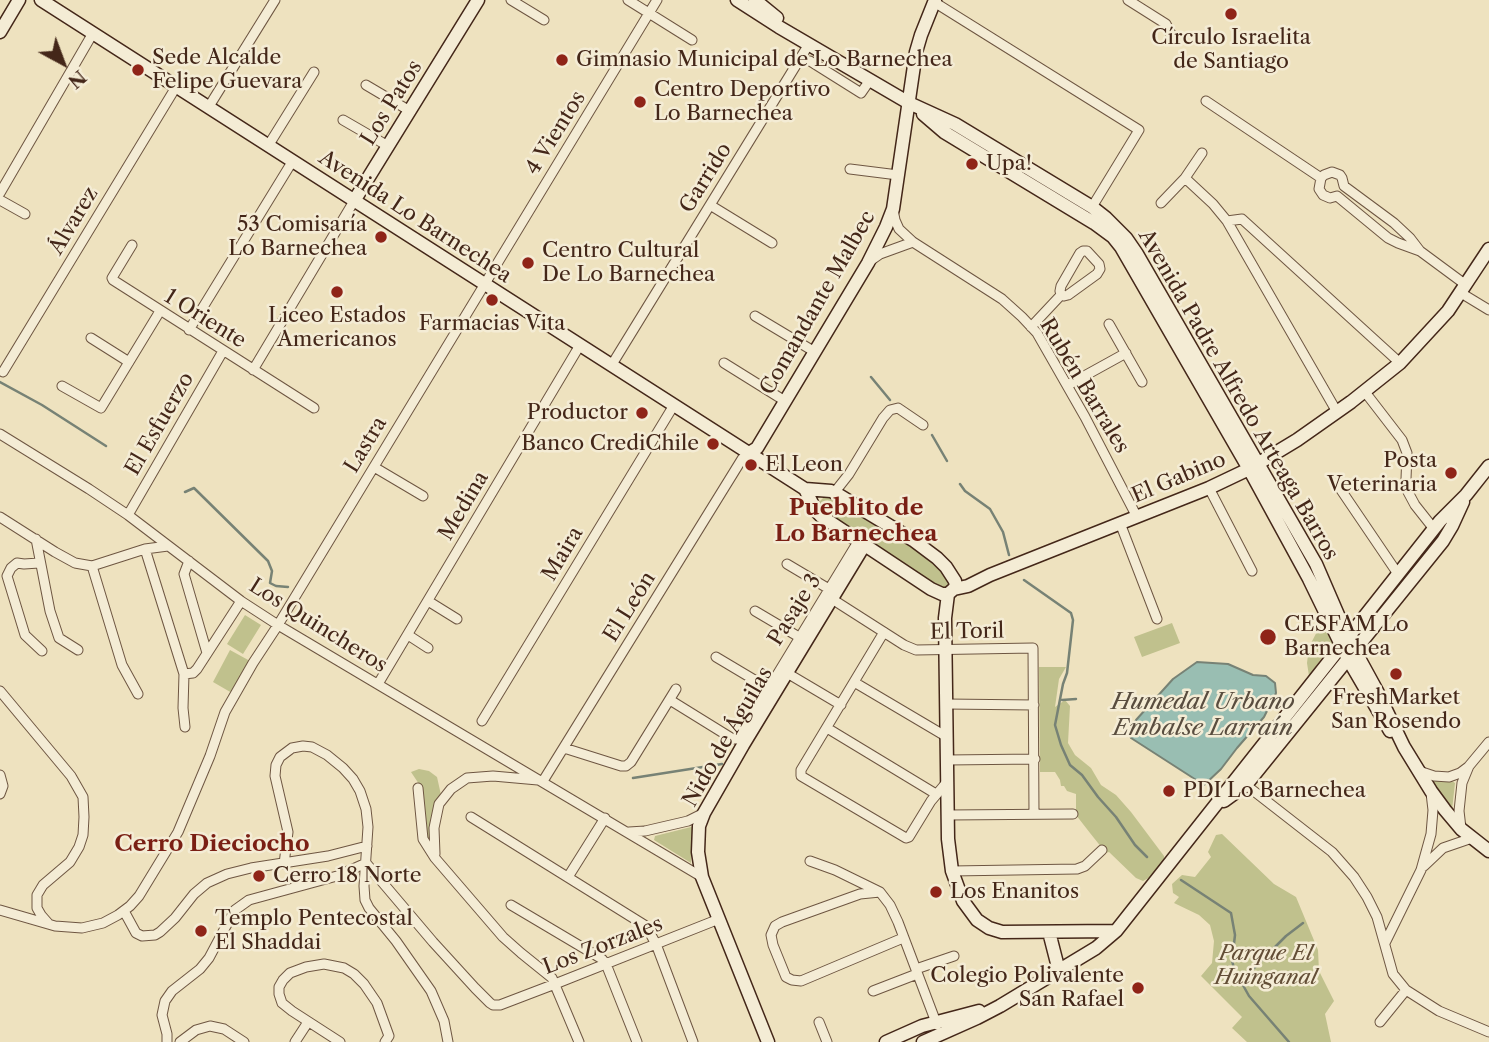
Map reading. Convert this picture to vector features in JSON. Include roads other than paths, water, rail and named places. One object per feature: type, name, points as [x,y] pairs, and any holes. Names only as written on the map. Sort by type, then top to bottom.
[{"type":"main road","points":[[0,32],[19,0]]},
{"type":"main road","name":"Avenida Lo Barnechea","points":[[41,0],[805,489],[831,492],[927,550],[946,567],[952,588]]},
{"type":"main road","name":"Los Patos","points":[[354,201],[478,0]]},
{"type":"main road","name":"Avenida Padre Alfredo Arteaga Barros","points":[[737,0],[909,103],[955,124],[1092,208],[1117,228],[1137,254],[1254,466]]},
{"type":"main road","name":"Avenida Padre Alfredo Arteaga Barros","points":[[755,0],[805,42]]},
{"type":"main road","name":"Comandante Malbec","points":[[749,453],[757,448],[881,239],[892,209],[916,52],[934,1]]},
{"type":"main road","name":"Avenida Padre Alfredo Arteaga Barros","points":[[909,103],[944,132],[1053,197],[1113,237],[1121,247],[1316,564],[1344,643],[1381,718],[1461,830],[1489,851]]},
{"type":"main road","name":"El Gabino","points":[[952,588],[968,586],[1209,488],[1254,466],[1297,440],[1338,412],[1400,363],[1434,328],[1489,249]]},
{"type":"main road","points":[[1240,783],[1398,574],[1489,466]]},
{"type":"main road","points":[[805,489],[816,512],[859,547],[930,589],[942,594],[952,588]]},
{"type":"main road","points":[[816,512],[820,495],[831,492]]},
{"type":"main road","points":[[886,1042],[922,1026],[931,1036],[1000,1006],[1096,948],[1116,931],[1215,808],[1351,655],[1443,541],[1466,495]]},
{"type":"main road","name":"Nido de Águilas","points":[[766,1040],[702,877],[699,826],[704,813],[859,547]]},
{"type":"main road","points":[[952,588],[945,618],[948,839],[952,871],[967,908],[977,920],[995,930],[1116,931]]},
{"type":"main road","points":[[930,589],[945,618]]},
{"type":"main road","points":[[1049,932],[1059,971]]},
{"type":"street","points":[[208,108],[275,0]]},
{"type":"street","points":[[511,0],[544,20]]},
{"type":"street","points":[[628,0],[692,40]]},
{"type":"street","name":"4 Vientos","points":[[484,284],[657,0]]},
{"type":"street","points":[[1128,0],[1166,24],[1171,34]]},
{"type":"street","points":[[934,1],[1139,130],[1092,208]]},
{"type":"street","points":[[0,192],[93,33]]},
{"type":"street","name":"Garrido","points":[[611,366],[710,205],[805,42]]},
{"type":"street","points":[[810,61],[861,93],[870,80]]},
{"type":"street","points":[[268,146],[314,72]]},
{"type":"street","points":[[366,85],[410,111]]},
{"type":"street","name":"Álvarez","points":[[3,373],[176,87]]},
{"type":"street","points":[[1206,101],[1321,178]]},
{"type":"street","points":[[343,120],[388,146]]},
{"type":"street","points":[[1161,203],[1185,178],[1202,153]]},
{"type":"street","points":[[189,330],[292,162]]},
{"type":"street","points":[[850,169],[898,175]]},
{"type":"street","points":[[1328,173],[1336,173],[1342,178],[1344,187],[1338,196],[1330,198],[1323,195],[1319,185],[1321,178],[1328,173]]},
{"type":"street","points":[[1185,178],[1227,221],[1338,412]]},
{"type":"street","points":[[1344,187],[1394,223],[1420,251],[1489,310]]},
{"type":"street","points":[[1338,196],[1388,238],[1420,251]]},
{"type":"street","points":[[0,200],[25,214]]},
{"type":"street","name":"Los Patos","points":[[253,370],[354,201]]},
{"type":"street","points":[[710,205],[772,243]]},
{"type":"street","name":"Rubén Barrales","points":[[892,209],[899,229],[913,242],[1002,299],[1043,342],[1137,517]]},
{"type":"street","points":[[1227,221],[1242,219],[1400,363]]},
{"type":"street","points":[[868,263],[880,254],[913,242]]},
{"type":"street","name":"1 Oriente","points":[[132,245],[113,280],[314,408]]},
{"type":"street","points":[[1031,327],[1061,295],[1060,286],[1080,253],[1085,250],[1089,252],[1099,264],[1099,272],[1068,295],[1061,295]]},
{"type":"street","name":"Lastra","points":[[124,911],[139,896],[174,839],[187,813],[225,712],[253,663],[484,284]]},
{"type":"street","points":[[62,386],[101,408],[160,311]]},
{"type":"street","points":[[755,316],[814,352]]},
{"type":"street","points":[[1110,324],[1142,382]]},
{"type":"street","points":[[90,338],[129,362]]},
{"type":"street","name":"Medina","points":[[379,684],[580,345]]},
{"type":"street","name":"El Esfuerzo","points":[[128,514],[223,351]]},
{"type":"street","points":[[1068,385],[1126,354]]},
{"type":"street","points":[[724,363],[785,401]]},
{"type":"street","points":[[1365,391],[1402,440],[1407,453],[1408,492],[1434,529]]},
{"type":"street","name":"Maira","points":[[482,721],[674,405]]},
{"type":"street","points":[[831,492],[849,474],[890,410],[898,408],[923,425]]},
{"type":"street","name":"Los Quincheros","points":[[0,434],[128,514],[241,601],[278,625],[702,877]]},
{"type":"street","name":"El León","points":[[543,781],[742,459],[749,453]]},
{"type":"street","points":[[374,467],[423,496]]},
{"type":"street","points":[[1339,487],[1398,574]]},
{"type":"street","points":[[1209,488],[1252,571]]},
{"type":"street","points":[[0,517],[75,563],[92,566],[145,549],[168,545]]},
{"type":"street","points":[[1120,523],[1157,619]]},
{"type":"street","points":[[36,539],[50,611],[60,638],[78,650]]},
{"type":"street","points":[[145,549],[184,674],[185,727]]},
{"type":"street","points":[[189,561],[184,574],[207,653]]},
{"type":"street","points":[[39,563],[17,563],[7,576],[25,635],[42,651]]},
{"type":"street","name":"El Toril","points":[[787,564],[833,590],[884,632],[916,650],[1033,648],[1034,705]]},
{"type":"street","points":[[92,566],[122,665],[138,694]]},
{"type":"street","name":"Pasaje 3","points":[[670,700],[736,740],[799,637],[833,590]]},
{"type":"street","points":[[184,674],[193,673],[197,669],[241,601]]},
{"type":"street","points":[[428,601],[457,619]]},
{"type":"street","points":[[755,611],[799,637]]},
{"type":"street","points":[[884,632],[800,774],[906,838],[909,838],[936,794],[947,782]]},
{"type":"street","points":[[408,635],[428,648]]},
{"type":"street","points":[[716,657],[768,688]]},
{"type":"street","points":[[787,673],[841,705]]},
{"type":"street","points":[[855,681],[947,737]]},
{"type":"street","points":[[564,748],[626,766],[676,689]]},
{"type":"street","points":[[0,691],[71,776],[83,797],[83,826],[79,848],[70,862],[43,885],[37,895],[37,908],[49,924]]},
{"type":"street","points":[[946,704],[1034,705],[1034,814]]},
{"type":"street","points":[[827,728],[936,794]]},
{"type":"street","points":[[1449,777],[1469,766],[1489,742]]},
{"type":"street","points":[[284,864],[288,832],[275,776],[278,761],[294,747],[312,747],[349,773],[360,791],[367,817],[364,886],[367,904],[431,990],[444,1021],[448,1042]]},
{"type":"street","points":[[947,760],[1035,759]]},
{"type":"street","points":[[1461,830],[1460,789],[1469,766]]},
{"type":"street","points":[[1418,771],[1456,779],[1460,789]]},
{"type":"street","points":[[0,775],[3,786],[0,794]]},
{"type":"street","points":[[435,858],[434,828],[439,804],[451,789],[467,778],[493,776],[543,781]]},
{"type":"street","points":[[1240,783],[1332,852],[1354,877],[1377,917],[1393,974],[1406,990],[1439,1011],[1489,1032]]},
{"type":"street","points":[[418,788],[423,839],[435,858],[503,937],[550,975],[579,1042]]},
{"type":"street","points":[[1385,943],[1421,870],[1431,834],[1431,791]]},
{"type":"street","points":[[629,832],[688,821],[704,813]]},
{"type":"street","points":[[948,815],[1073,814]]},
{"type":"street","points":[[471,817],[649,929],[693,1042]]},
{"type":"street","points":[[568,877],[605,818]]},
{"type":"street","points":[[1431,834],[1434,844],[1443,848]]},
{"type":"street","points":[[1421,870],[1443,848],[1472,838]]},
{"type":"street","points":[[0,910],[68,928],[103,923],[124,911],[136,933],[142,936],[155,935],[175,918],[194,894],[207,883],[227,874],[328,856],[367,846]]},
{"type":"street","points":[[952,871],[1077,869],[1102,850]]},
{"type":"street","points":[[810,861],[880,892],[890,905],[916,971],[931,1036]]},
{"type":"street","points":[[167,1042],[162,1015],[165,1001],[172,991],[200,969],[209,958],[235,911],[249,900],[337,876],[366,863]]},
{"type":"street","name":"Los Zorzales","points":[[366,863],[475,988],[490,1003],[500,1005],[719,919]]},
{"type":"street","points":[[880,892],[860,894],[775,926],[771,935],[773,945],[786,976],[801,981],[903,938]]},
{"type":"street","points":[[511,905],[600,957],[606,964],[637,1042]]},
{"type":"street","points":[[873,991],[954,956]]},
{"type":"street","points":[[340,1042],[282,1003],[280,984],[290,974],[306,967],[324,964],[338,966],[354,974],[374,997],[389,1036],[385,1042]]},
{"type":"street","points":[[1380,1022],[1406,990]]},
{"type":"street","points":[[295,1042],[308,1022]]},
{"type":"street","points":[[819,1023],[827,1042]]},
{"type":"street","points":[[180,1042],[196,1030],[210,1026],[224,1029],[244,1042]]},
{"type":"water","name":"Humedal Urbano Embalse Larraín","points":[[1197,662],[1228,664],[1253,675],[1266,676],[1275,683],[1276,693],[1264,717],[1221,769],[1204,785],[1131,738],[1128,731],[1173,679]]},
{"type":"waterway","points":[[871,377],[890,400]]},
{"type":"waterway","points":[[0,382],[106,446]]},
{"type":"waterway","points":[[932,435],[947,461]]},
{"type":"waterway","points":[[960,484],[965,491],[990,509],[1003,532],[1009,555]]},
{"type":"waterway","points":[[185,492],[194,488],[268,561],[272,571],[270,583],[288,587]]},
{"type":"waterway","points":[[1024,580],[1071,613],[1073,620],[1067,673],[1055,725],[1061,745],[1070,765],[1082,775],[1147,857]]},
{"type":"waterway","points":[[1062,700],[1076,699]]},
{"type":"waterway","points":[[633,778],[722,764]]},
{"type":"waterway","points":[[1181,880],[1231,913],[1235,935],[1232,960],[1234,969],[1249,996],[1289,1042]]},
{"type":"waterway","points":[[1251,971],[1303,923]]},
{"type":"place","name":"Círculo Israelita de Santiago","points":[[1231,14]]},
{"type":"place","name":"Gimnasio Municipal de Lo Barnechea","points":[[562,60]]},
{"type":"place","name":"Sede Alcalde Felipe Guevara","points":[[138,70]]},
{"type":"place","name":"Centro Deportivo Lo Barnechea","points":[[640,102]]},
{"type":"place","name":"Upa!","points":[[972,164]]},
{"type":"place","name":"53 Comisaría Lo Barnechea","points":[[381,237]]},
{"type":"place","name":"Centro Cultural De Lo Barnechea","points":[[528,263]]},
{"type":"place","name":"Liceo Estados Americanos","points":[[337,292]]},
{"type":"place","name":"Farmacias Vita","points":[[492,300]]},
{"type":"place","name":"Productor","points":[[642,413]]},
{"type":"place","name":"Banco CrediChile","points":[[713,444]]},
{"type":"place","name":"El Leon","points":[[751,465]]},
{"type":"place","name":"Posta Veterinaria","points":[[1451,473]]},
{"type":"place","name":"CESFAM Lo Barnechea","points":[[1268,637]]},
{"type":"place","name":"FreshMarket San Rosendo","points":[[1396,674]]},
{"type":"place","name":"PDI Lo Barnechea","points":[[1169,791]]},
{"type":"place","name":"Cerro 18 Norte","points":[[259,876]]},
{"type":"place","name":"Los Enanitos","points":[[936,892]]},
{"type":"place","name":"Templo Pentecostal El Shaddai","points":[[201,931]]},
{"type":"place","name":"Colegio Polivalente San Rafael","points":[[1138,988]]},
{"type":"district","name":"Pueblito de Lo Barnechea","points":[[856,521]]},
{"type":"district","name":"Cerro Dieciocho","points":[[212,844]]},
{"type":"park label","name":"Parque El Huinganal","points":[[1266,966]]}]
